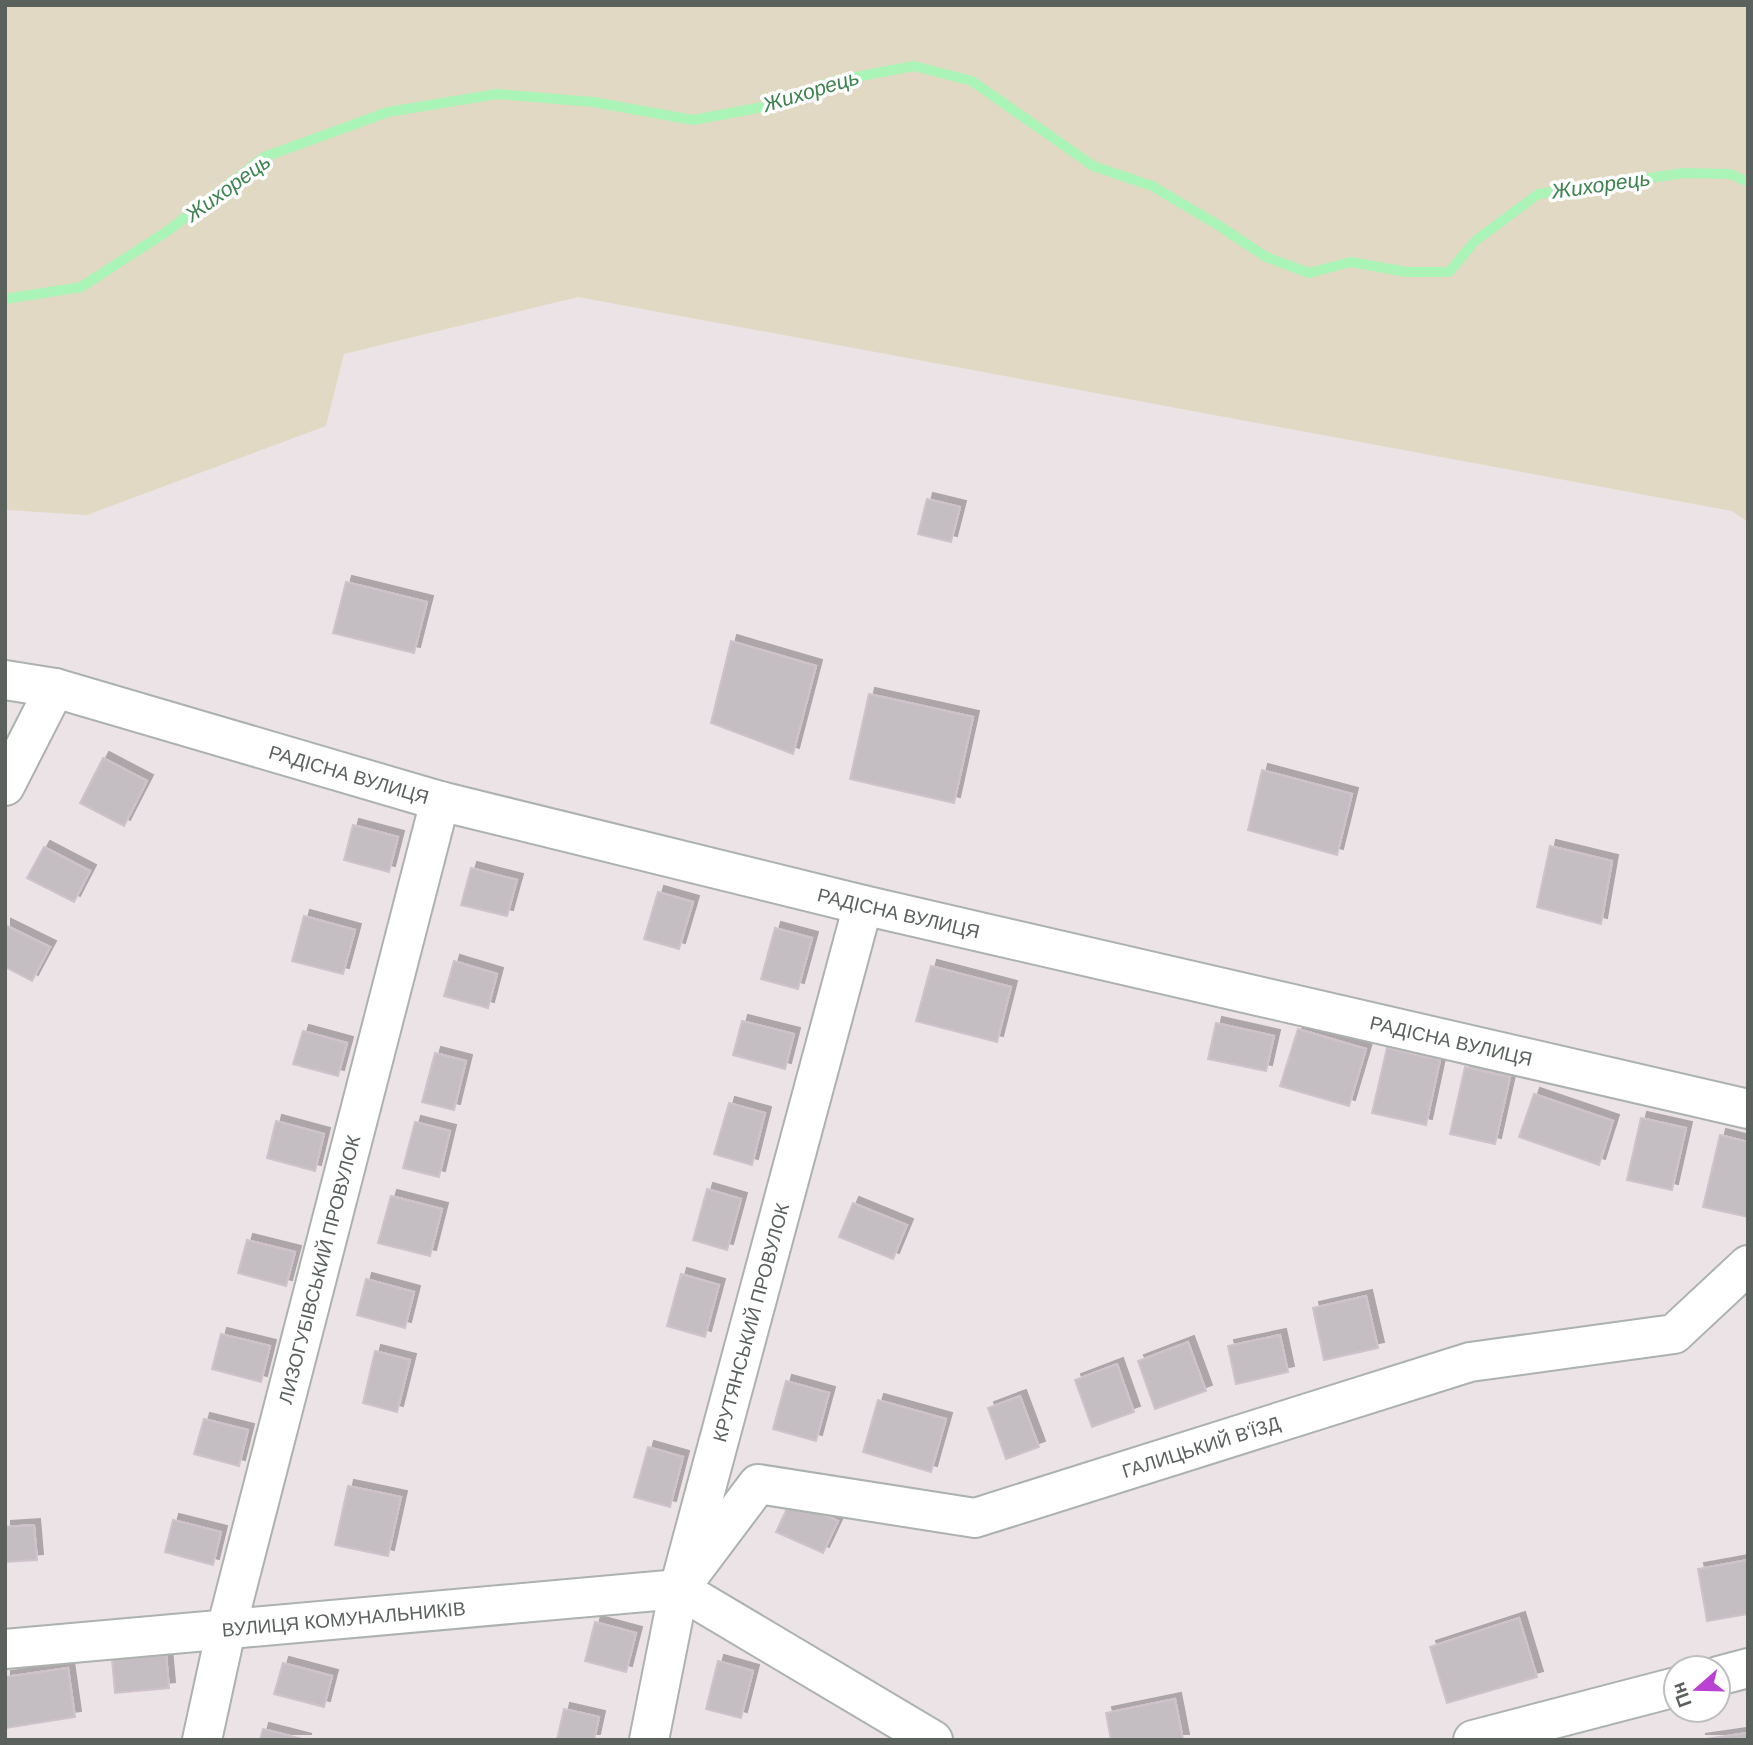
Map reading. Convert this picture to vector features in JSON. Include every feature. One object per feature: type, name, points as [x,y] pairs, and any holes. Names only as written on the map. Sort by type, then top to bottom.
[{"type":"street","name":"РАДІСНА ВУЛИЦЯ","points":[[5,680],[55,688],[440,801],[863,905],[1748,1110]]},
{"type":"street","points":[[5,786],[55,688]]},
{"type":"street","name":"ЛИЗОГУБІВСЬКИЙ ПРОВУЛОК","points":[[202,1740],[226,1630],[440,801]]},
{"type":"street","name":"КРУТЯНСЬКИЙ ПРОВУЛОК","points":[[649,1740],[679,1589],[863,905]]},
{"type":"street","name":"ГАЛИЦЬКИЙ В'ЇЗД","points":[[679,1589],[758,1484],[975,1518],[1470,1362],[1674,1334],[1748,1265]]},
{"type":"street","points":[[679,1589],[933,1740]]},
{"type":"street","name":"ВУЛИЦЯ КОМУНАЛЬНИКІВ","points":[[5,1649],[679,1589]]},
{"type":"street","points":[[1472,1740],[1662,1690]]},
{"type":"shaded area","points":[[5,5],[1748,5],[1748,522],[1732,511],[578,297],[344,354],[326,426],[87,515],[5,510]]},
{"type":"building","points":[[927,499],[960,507],[951,542],[918,534]]},
{"type":"building","points":[[346,582],[427,602],[414,653],[333,633]]},
{"type":"building","points":[[731,641],[816,666],[793,754],[711,723]]},
{"type":"building","points":[[869,694],[973,717],[954,803],[850,779]]},
{"type":"building","points":[[103,758],[147,781],[124,826],[80,803]]},
{"type":"building","points":[[1262,770],[1352,794],[1337,855],[1248,830]]},
{"type":"building","points":[[353,825],[398,837],[389,872],[344,860]]},
{"type":"building","points":[[1550,846],[1612,861],[1601,924],[1537,907]]},
{"type":"building","points":[[44,847],[90,871],[74,902],[27,878]]},
{"type":"building","points":[[471,868],[517,880],[507,916],[461,905]]},
{"type":"building","points":[[658,892],[693,902],[679,949],[644,939]]},
{"type":"building","points":[[304,916],[355,930],[343,974],[292,961]]},
{"type":"building","points":[[5,925],[50,947],[32,981],[5,967]]},
{"type":"building","points":[[775,928],[812,938],[798,989],[761,979]]},
{"type":"building","points":[[454,961],[497,974],[488,1008],[444,996]]},
{"type":"building","points":[[931,966],[1011,987],[997,1042],[916,1021]]},
{"type":"building","points":[[742,1021],[794,1034],[785,1069],[733,1055]]},
{"type":"building","points":[[1216,1023],[1274,1036],[1266,1071],[1208,1059]]},
{"type":"building","points":[[1298,1029],[1366,1049],[1349,1106],[1280,1086]]},
{"type":"building","points":[[303,1031],[347,1043],[338,1076],[293,1064]]},
{"type":"building","points":[[1387,1048],[1440,1060],[1426,1125],[1372,1113]]},
{"type":"building","points":[[435,1053],[466,1061],[454,1110],[422,1102]]},
{"type":"building","points":[[1465,1067],[1510,1077],[1495,1144],[1450,1134]]},
{"type":"building","points":[[1534,1094],[1613,1121],[1599,1165],[1519,1137]]},
{"type":"building","points":[[729,1103],[765,1113],[752,1165],[714,1154]]},
{"type":"building","points":[[1641,1118],[1686,1128],[1672,1190],[1627,1180]]},
{"type":"building","points":[[276,1121],[324,1134],[315,1171],[267,1158]]},
{"type":"building","points":[[415,1122],[450,1131],[439,1177],[403,1168]]},
{"type":"building","points":[[1720,1135],[1748,1142],[1748,1217],[1703,1207]]},
{"type":"building","points":[[707,1189],[741,1199],[727,1250],[693,1240]]},
{"type":"building","points":[[391,1196],[442,1209],[430,1256],[378,1243]]},
{"type":"building","points":[[853,1203],[907,1225],[893,1259],[839,1237]]},
{"type":"building","points":[[247,1240],[295,1252],[286,1286],[238,1273]]},
{"type":"building","points":[[681,1274],[719,1285],[705,1337],[667,1326]]},
{"type":"building","points":[[366,1279],[414,1292],[405,1328],[357,1315]]},
{"type":"building","points":[[1366,1296],[1378,1348],[1324,1360],[1313,1308]]},
{"type":"building","points":[[221,1334],[270,1346],[261,1382],[212,1369]]},
{"type":"building","points":[[1280,1335],[1288,1372],[1236,1384],[1228,1346]]},
{"type":"building","points":[[1188,1342],[1206,1391],[1155,1409],[1138,1361]]},
{"type":"building","points":[[375,1351],[410,1360],[397,1412],[363,1403]]},
{"type":"building","points":[[1117,1364],[1134,1412],[1092,1427],[1075,1380]]},
{"type":"building","points":[[786,1381],[829,1393],[816,1441],[773,1429]]},
{"type":"building","points":[[1020,1396],[1039,1447],[1006,1459],[988,1408]]},
{"type":"building","points":[[878,1400],[946,1419],[931,1472],[863,1452]]},
{"type":"building","points":[[204,1419],[248,1430],[239,1466],[194,1454]]},
{"type":"building","points":[[648,1447],[683,1457],[670,1507],[634,1497]]},
{"type":"building","points":[[348,1486],[401,1497],[388,1556],[335,1545]]},
{"type":"building","points":[[791,1500],[838,1521],[823,1553],[776,1532]]},
{"type":"building","points":[[173,1520],[221,1532],[213,1565],[165,1552]]},
{"type":"building","points":[[34,1525],[37,1560],[5,1562],[5,1527]]},
{"type":"building","points":[[1748,1560],[1748,1614],[1707,1621],[1698,1569]]},
{"type":"building","points":[[1519,1618],[1537,1677],[1447,1703],[1430,1647]]},
{"type":"building","points":[[595,1622],[636,1633],[626,1672],[585,1661]]},
{"type":"building","points":[[166,1654],[169,1688],[115,1693],[112,1659]]},
{"type":"building","points":[[718,1661],[753,1671],[741,1718],[706,1709]]},
{"type":"building","points":[[283,1663],[332,1676],[324,1707],[274,1694]]},
{"type":"building","points":[[68,1668],[75,1717],[5,1728],[5,1677]]},
{"type":"building","points":[[1175,1699],[1183,1740],[1111,1740],[1106,1713]]},
{"type":"building","points":[[564,1709],[599,1717],[594,1740],[557,1740]]},
{"type":"building","points":[[263,1729],[306,1740],[260,1740]]},
{"type":"building","points":[[1748,1733],[1748,1740],[1699,1740]]},
{"type":"waterway","name":"Жихорець","points":[[5,299],[81,287],[166,232],[264,157],[388,112],[497,94],[593,102],[693,120],[763,107],[834,81],[914,66],[972,81],[1093,166],[1152,186],[1266,257],[1309,273],[1351,262],[1407,272],[1449,272],[1475,241],[1538,194],[1684,173],[1730,174],[1748,182]]}]
